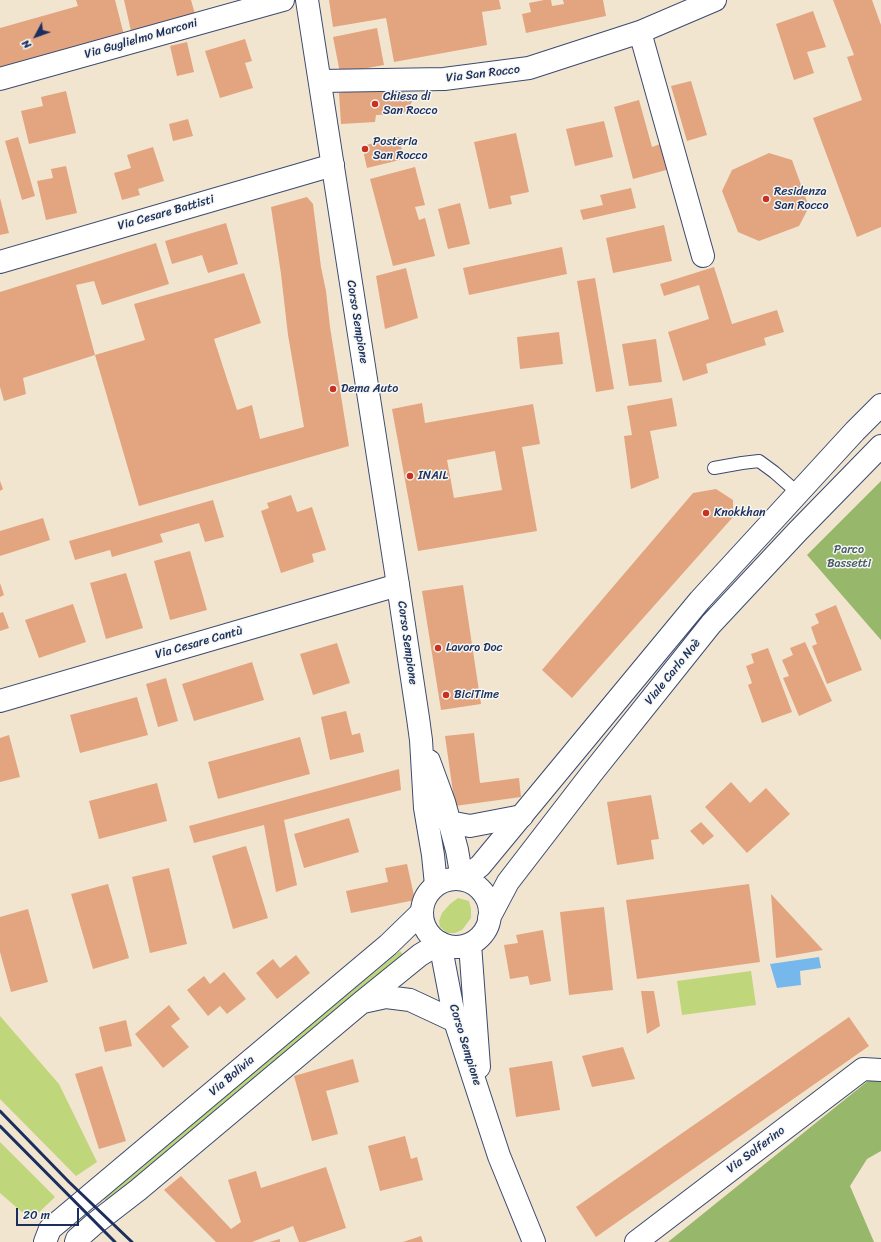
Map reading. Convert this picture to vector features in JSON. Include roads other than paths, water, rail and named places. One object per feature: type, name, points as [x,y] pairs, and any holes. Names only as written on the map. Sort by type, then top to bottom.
[{"type":"street","name":"Via Guglielmo Marconi","points":[[0,79],[283,0]]},
{"type":"street","name":"Corso Sempione","points":[[307,0],[421,740],[425,808],[433,855],[436,885]]},
{"type":"street","name":"Via San Rocco","points":[[320,82],[444,79],[529,68],[640,32],[715,0]]},
{"type":"street","points":[[640,32],[703,256]]},
{"type":"street","name":"Via Cesare Battisti","points":[[0,262],[333,165]]},
{"type":"street","name":"Viale Carlo Noè","points":[[462,879],[480,866],[700,600],[855,431],[881,405]]},
{"type":"street","name":"Viale Carlo Noè","points":[[489,918],[508,882],[592,773],[711,624],[797,532],[881,446]]},
{"type":"street","name":"Via Cesare Cantù","points":[[0,701],[398,585]]},
{"type":"street","name":"Corso Sempione","points":[[421,740],[450,822],[462,879]]},
{"type":"street","points":[[450,822],[470,826],[522,816]]},
{"type":"street","points":[[462,879],[478,888],[487,900],[489,906],[489,918],[487,927],[480,937],[470,944],[452,947],[440,943],[434,939],[424,924],[422,912],[424,901],[436,885],[447,880],[462,879]]},
{"type":"street","name":"Via Bolivia","points":[[45,1242],[50,1229],[388,945],[422,912]]},
{"type":"street","name":"Corso Sempione","points":[[440,943],[455,1020],[499,1156],[534,1242]]},
{"type":"street","points":[[76,1242],[77,1239],[94,1224],[138,1190],[362,1002],[420,955],[440,943]]},
{"type":"street","name":"Corso Sempione","points":[[470,944],[482,1100]]},
{"type":"street","points":[[362,1002],[386,997],[410,1000],[455,1020]]},
{"type":"street","name":"Via Solferino","points":[[636,1242],[863,1069],[881,1070]]},
{"type":"lane","points":[[714,468],[759,461],[798,493]]},
{"type":"water","points":[[819,957],[821,968],[800,971],[801,985],[777,988],[770,964]]},
{"type":"railway","points":[[0,1111],[69,1182],[132,1242]]},
{"type":"railway","points":[[0,1126],[115,1242]]},
{"type":"place","name":"Chiesa di San Rocco","points":[[375,104]]},
{"type":"place","name":"Posteria San Rocco","points":[[365,149]]},
{"type":"place","name":"Residenza San Rocco","points":[[766,199]]},
{"type":"place","name":"Dema Auto","points":[[333,389]]},
{"type":"place","name":"INAIL","points":[[410,476]]},
{"type":"place","name":"Knokkhan","points":[[706,513]]},
{"type":"place","name":"Lavoro Doc","points":[[438,648]]},
{"type":"place","name":"BiciTime","points":[[446,695]]},
{"type":"park label","name":"Parco Bassetti","points":[[849,557]]}]
